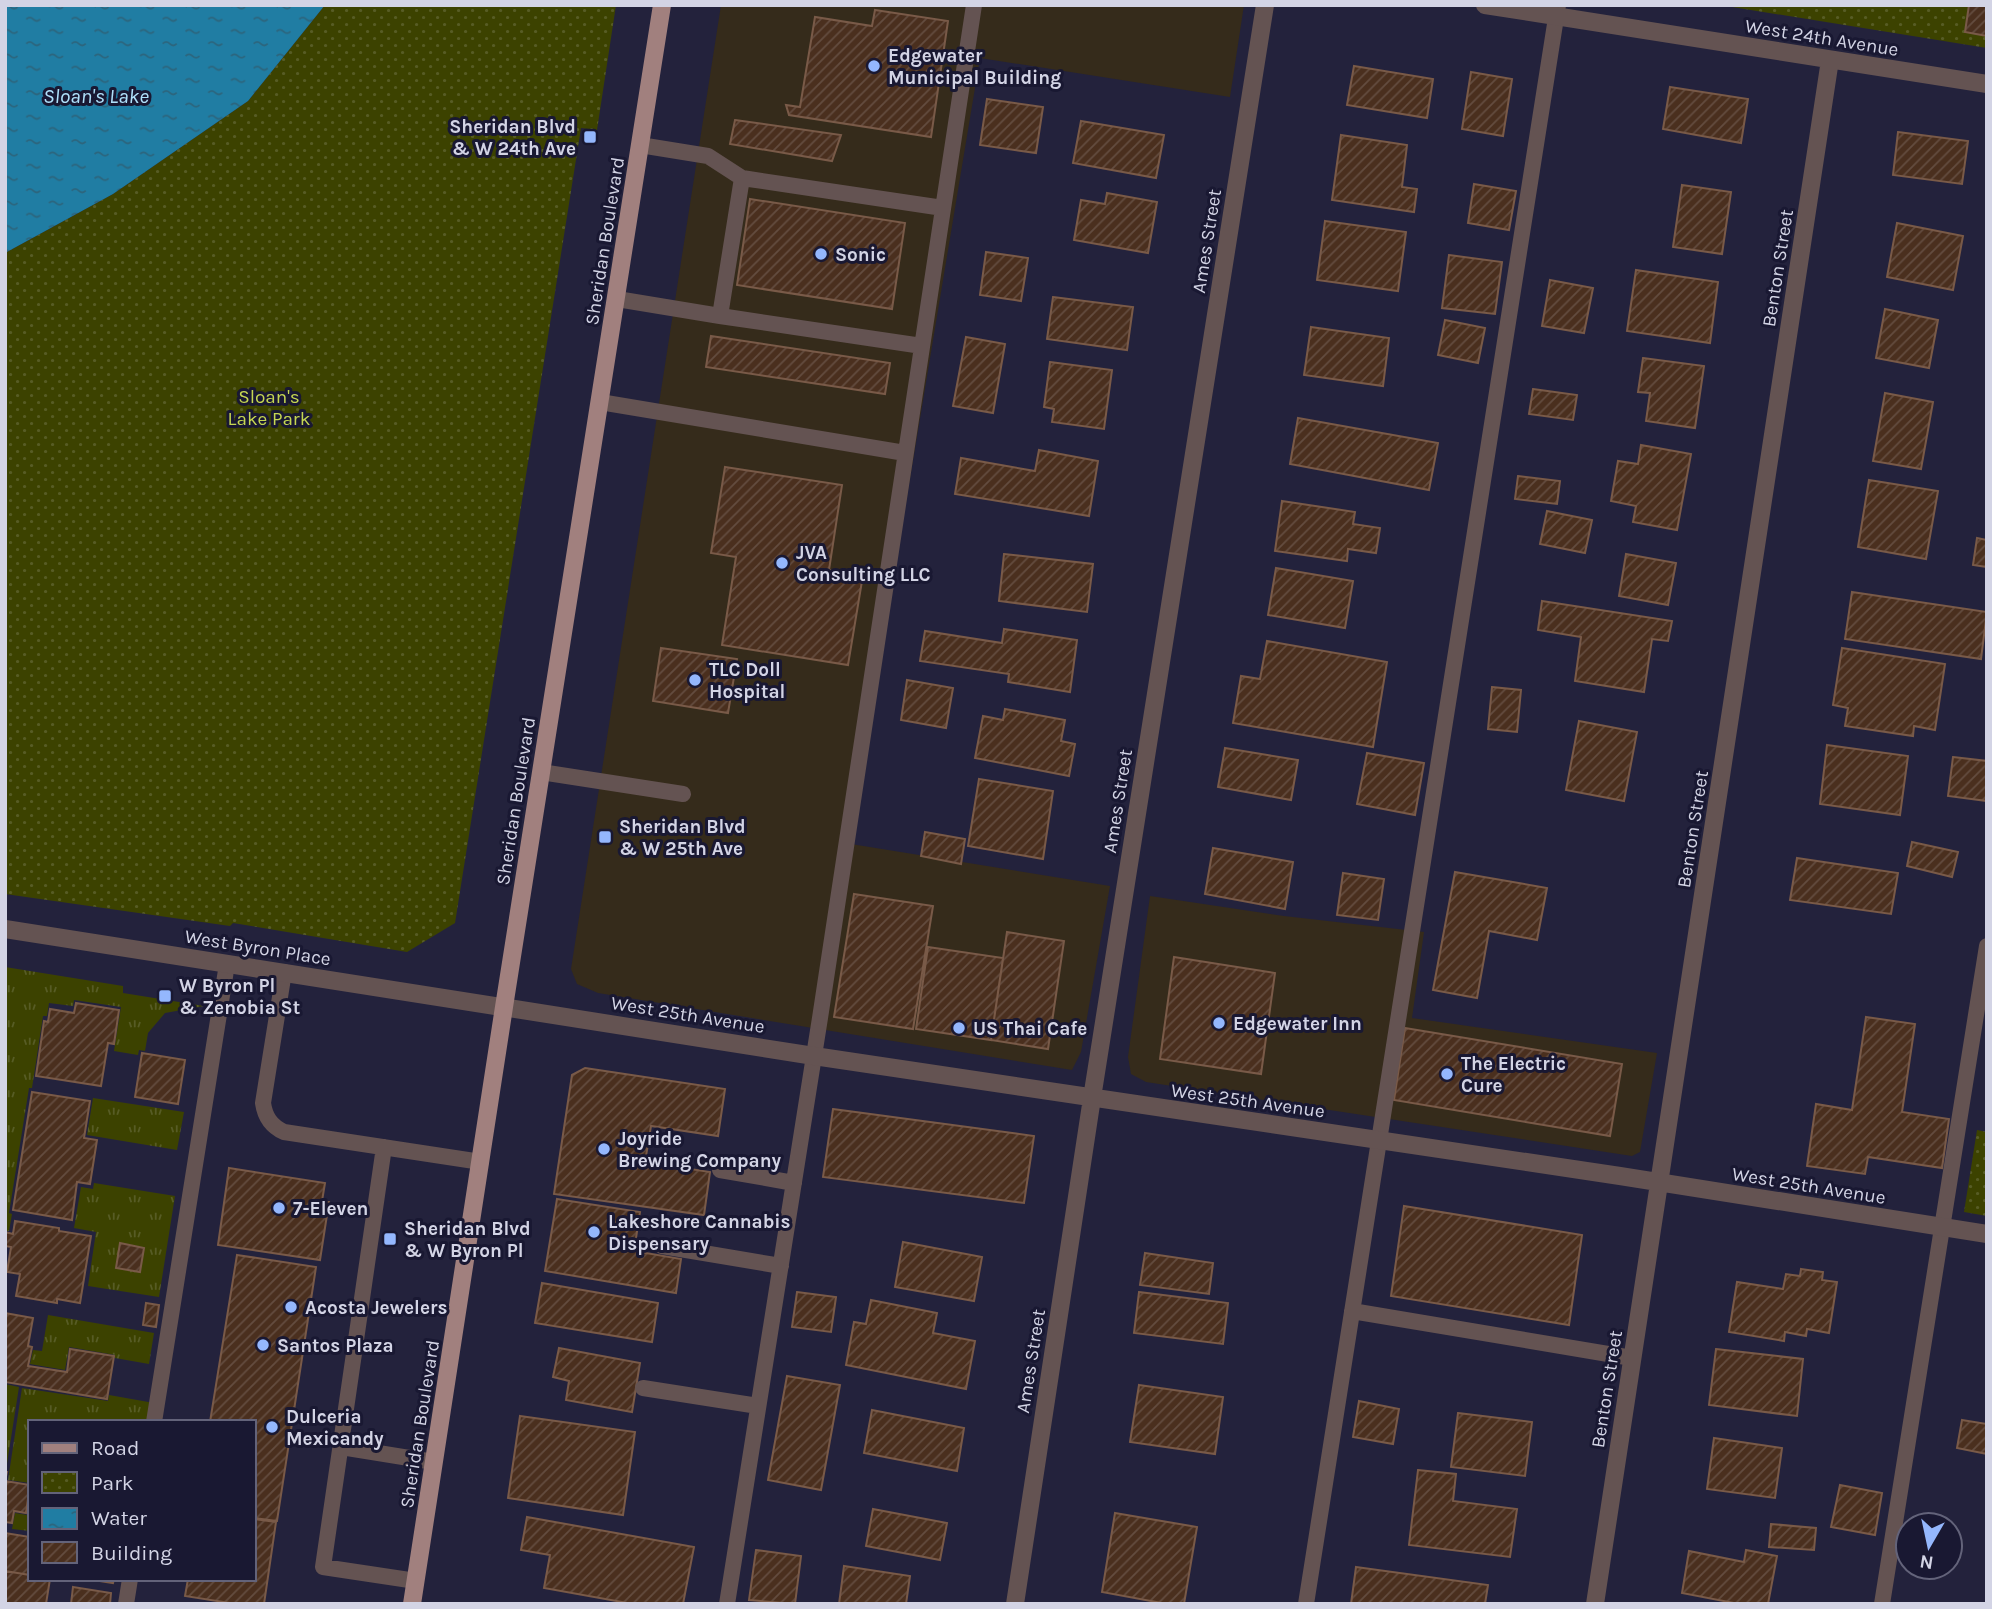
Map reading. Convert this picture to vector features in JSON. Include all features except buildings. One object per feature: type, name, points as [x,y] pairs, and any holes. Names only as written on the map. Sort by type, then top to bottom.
[{"type":"main road","name":"Sheridan Boulevard","points":[[412,1604],[503,1007],[662,5]]},
{"type":"street","name":"Ames Street","points":[[1015,1604],[1265,5]]},
{"type":"street","name":"West 24th Avenue","points":[[1485,5],[1557,11],[1830,60],[1987,84]]},
{"type":"street","name":"Benton Street","points":[[1595,1604],[1830,60]]},
{"type":"street","name":"West Byron Place","points":[[5,929],[503,1007]]},
{"type":"street","name":"West 25th Avenue","points":[[503,1007],[1987,1234]]},
{"type":"lane","points":[[727,1604],[814,1056],[974,5]]},
{"type":"lane","points":[[1306,1604],[1557,11]]},
{"type":"lane","points":[[640,145],[708,156],[742,178],[943,208]]},
{"type":"lane","points":[[720,317],[742,178]]},
{"type":"lane","points":[[617,299],[720,317],[922,346]]},
{"type":"lane","points":[[600,402],[905,453]]},
{"type":"lane","points":[[541,772],[683,794]]},
{"type":"lane","points":[[1882,1604],[1987,946]]},
{"type":"lane","points":[[155,1420],[227,964]]},
{"type":"lane","points":[[284,972],[263,1103],[269,1121],[275,1128],[284,1132],[481,1162]]},
{"type":"lane","points":[[384,1147],[323,1567],[416,1581]]},
{"type":"lane","points":[[720,1170],[794,1182]]},
{"type":"lane","points":[[662,1247],[781,1266]]},
{"type":"lane","points":[[1352,1311],[1632,1358]]},
{"type":"lane","points":[[643,1388],[758,1406]]},
{"type":"lane","points":[[341,1447],[435,1462]]},
{"type":"lane","points":[[126,1604],[130,1581]]},
{"type":"shaded area","points":[[721,5],[1244,5],[1230,97],[980,58],[864,755],[851,844],[1110,886],[1081,1052],[1072,1070],[598,993],[577,984],[571,969]]},
{"type":"shaded area","points":[[1150,896],[1284,916],[1424,932],[1412,1018],[1657,1053],[1640,1152],[1632,1156],[1146,1082],[1131,1074],[1128,1057]]},
{"type":"green space","name":"Sloan's Lake Park","points":[[325,5],[616,5],[597,130],[581,128],[455,923],[407,952],[233,923],[230,926],[5,894],[5,253],[113,194],[248,101]]},
{"type":"green space","points":[[1720,5],[1987,5],[1987,48]]},
{"type":"green space","points":[[5,967],[123,986],[123,993],[204,1006],[165,1013],[148,1033],[145,1051],[139,1050],[138,1055],[114,1051],[121,1007],[74,1000],[73,1006],[49,1003],[47,1016],[43,1016],[32,1088],[29,1088],[9,1213],[12,1214],[9,1231],[5,1231]]},
{"type":"green space","points":[[93,1098],[184,1112],[177,1150],[87,1135]]},
{"type":"green space","points":[[1977,1130],[1987,1132],[1987,1216],[1964,1212]]},
{"type":"green space","points":[[94,1183],[175,1196],[159,1297],[88,1286],[96,1232],[74,1228],[81,1187],[93,1189]]},
{"type":"green space","points":[[48,1315],[154,1333],[149,1364],[69,1347],[65,1370],[30,1364],[33,1350],[42,1351]]},
{"type":"green space","points":[[5,1384],[19,1387],[6,1470],[5,1470]]},
{"type":"green space","points":[[22,1388],[108,1401],[109,1395],[154,1403],[151,1420],[28,1420],[28,1483],[8,1480]]},
{"type":"green space","points":[[28,1510],[28,1531],[12,1529],[15,1513],[27,1515]]},
{"type":"water","name":"Sloan's Lake","points":[[5,5],[325,5],[248,101],[113,194],[5,253]]},
{"type":"place","name":"Edgewater Municipal Building","points":[[874,66]]},
{"type":"place","name":"Sheridan Blvd & W 24th Ave","points":[[590,137]]},
{"type":"place","name":"Sonic","points":[[821,254]]},
{"type":"place","name":"JVA Consulting LLC","points":[[782,563]]},
{"type":"place","name":"TLC Doll Hospital","points":[[695,680]]},
{"type":"place","name":"Sheridan Blvd & W 25th Ave","points":[[605,837]]},
{"type":"place","name":"W Byron Pl & Zenobia St","points":[[165,996]]},
{"type":"place","name":"Edgewater Inn","points":[[1219,1023]]},
{"type":"place","name":"US Thai Cafe","points":[[959,1028]]},
{"type":"place","name":"The Electric Cure","points":[[1447,1074]]},
{"type":"place","name":"Joyride Brewing Company","points":[[604,1149]]},
{"type":"place","name":"7-Eleven","points":[[279,1208]]},
{"type":"place","name":"Lakeshore Cannabis Dispensary","points":[[594,1232]]},
{"type":"place","name":"Sheridan Blvd & W Byron Pl","points":[[390,1239]]},
{"type":"place","name":"Acosta Jewelers","points":[[291,1307]]},
{"type":"place","name":"Santos Plaza","points":[[263,1345]]},
{"type":"place","name":"Dulceria Mexicandy","points":[[272,1427]]}]
